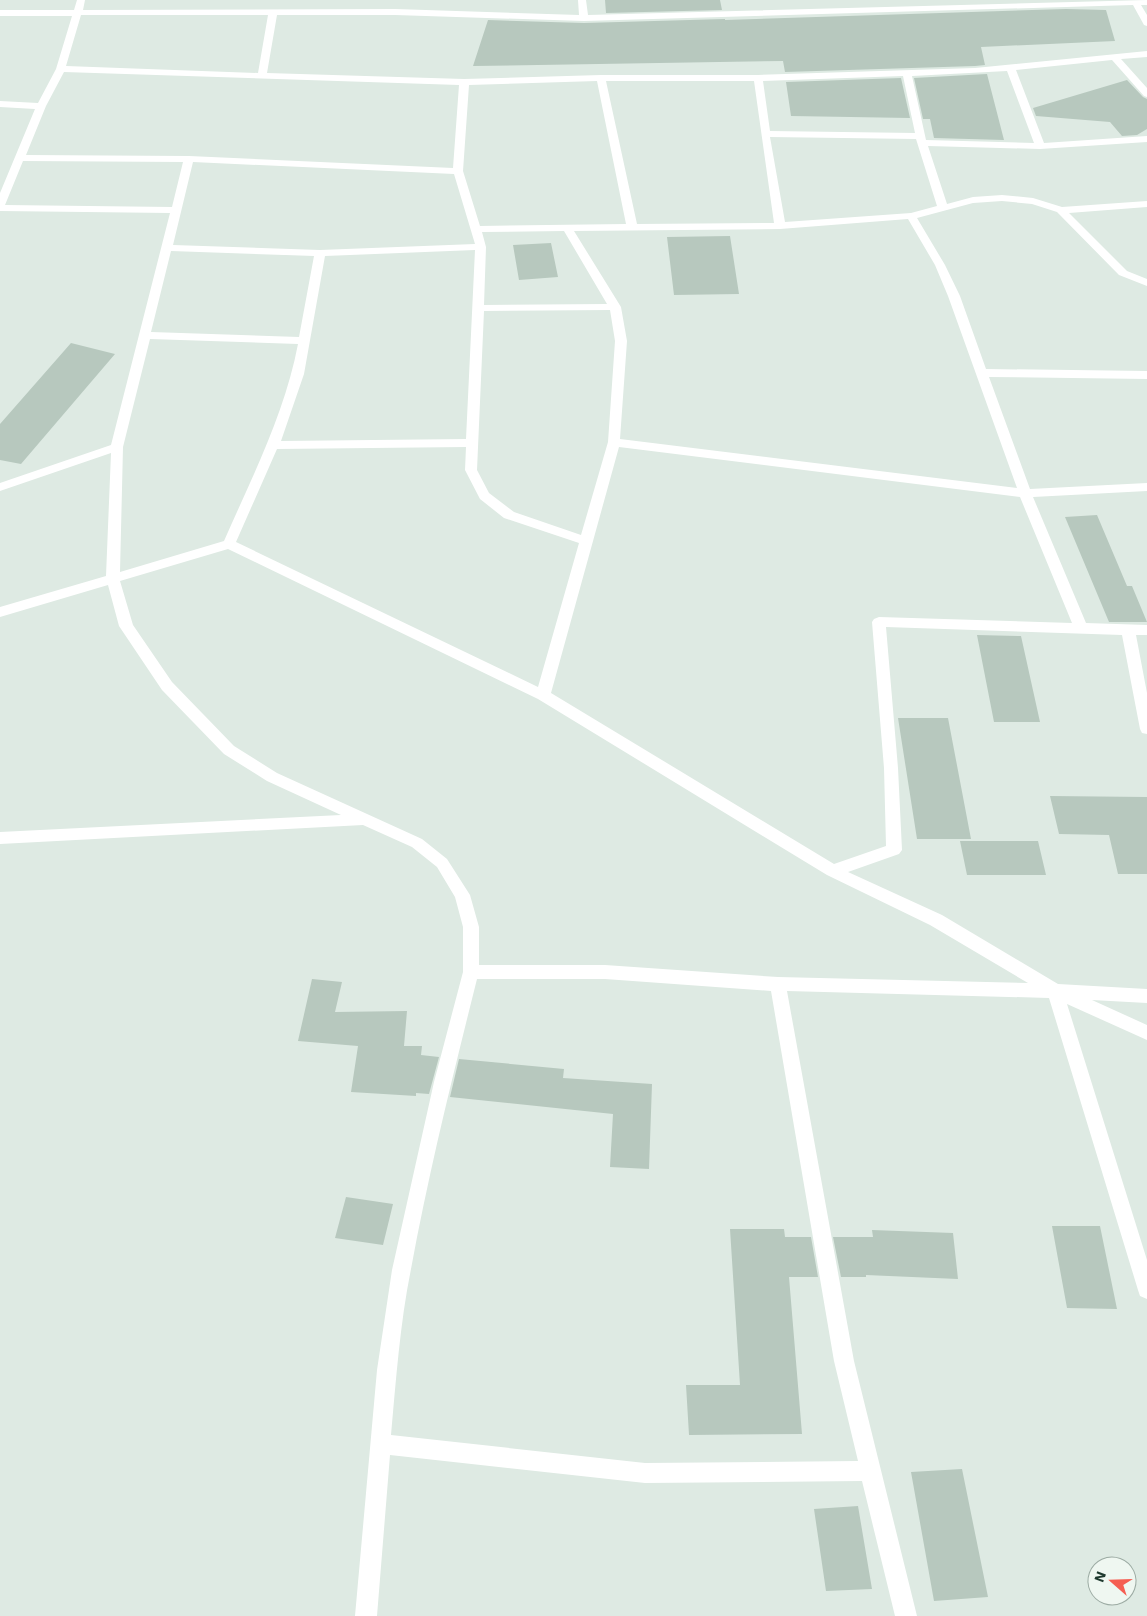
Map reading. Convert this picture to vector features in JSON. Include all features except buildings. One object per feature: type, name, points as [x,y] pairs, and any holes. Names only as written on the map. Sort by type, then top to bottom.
[{"type":"street","points":[[81,0],[61,68],[41,106],[0,206],[175,210]]},
{"type":"street","points":[[395,12],[397,0]]},
{"type":"street","points":[[582,0],[584,18]]},
{"type":"street","points":[[0,13],[395,12],[584,18],[1136,4],[1147,2]]},
{"type":"street","points":[[1136,4],[1147,23]]},
{"type":"street","points":[[262,75],[273,12]]},
{"type":"street","points":[[61,68],[464,82],[601,78],[758,78],[907,74],[1010,67],[1147,54]]},
{"type":"street","points":[[1115,58],[1147,94]]},
{"type":"street","points":[[1010,67],[1040,146]]},
{"type":"street","points":[[907,74],[921,140],[943,209]]},
{"type":"street","points":[[601,78],[632,228]]},
{"type":"street","points":[[758,78],[780,226]]},
{"type":"street","points":[[464,82],[458,171],[481,247],[471,470],[484,496],[510,514],[586,541]]},
{"type":"street","points":[[0,104],[41,106]]},
{"type":"street","points":[[765,134],[1040,146],[1147,139]]},
{"type":"street","points":[[20,158],[189,159],[458,171]]},
{"type":"street","points":[[189,159],[117,447],[113,578],[126,626],[167,686],[229,750],[272,777],[417,843],[442,864],[462,895],[471,927],[471,972],[443,1082],[401,1270],[387,1370],[366,1616]]},
{"type":"street","points":[[475,229],[780,226],[911,216],[973,200],[1002,198],[1033,201],[1061,210],[1147,204]]},
{"type":"street","points":[[1061,210],[1123,273],[1147,283]]},
{"type":"street","points":[[911,216],[940,265],[954,296],[980,373],[1025,493],[1082,628]]},
{"type":"street","points":[[543,696],[614,442],[621,341],[615,307],[567,228]]},
{"type":"street","points":[[168,248],[320,253],[481,247]]},
{"type":"street","points":[[229,544],[273,445],[298,374],[320,253]]},
{"type":"street","points":[[478,308],[615,307]]},
{"type":"street","points":[[146,335],[304,340]]},
{"type":"street","points":[[980,373],[1147,375]]},
{"type":"street","points":[[614,442],[1025,493],[1147,487]]},
{"type":"street","points":[[273,445],[473,443]]},
{"type":"street","points":[[0,487],[117,447]]},
{"type":"street","points":[[0,612],[229,544],[543,696],[832,870],[936,920],[1055,991],[1147,1033]]},
{"type":"street","points":[[832,870],[894,850],[891,768],[879,622],[1004,628],[1082,628],[1128,632],[1147,630]]},
{"type":"street","points":[[1128,632],[1147,729]]},
{"type":"street","points":[[0,838],[365,820]]},
{"type":"street","points":[[471,972],[605,972],[778,984],[1055,991],[1147,996]]},
{"type":"street","points":[[778,984],[844,1361],[906,1616]]},
{"type":"street","points":[[1055,991],[1147,1290]]},
{"type":"street","points":[[382,1444],[646,1473],[870,1471]]}]
